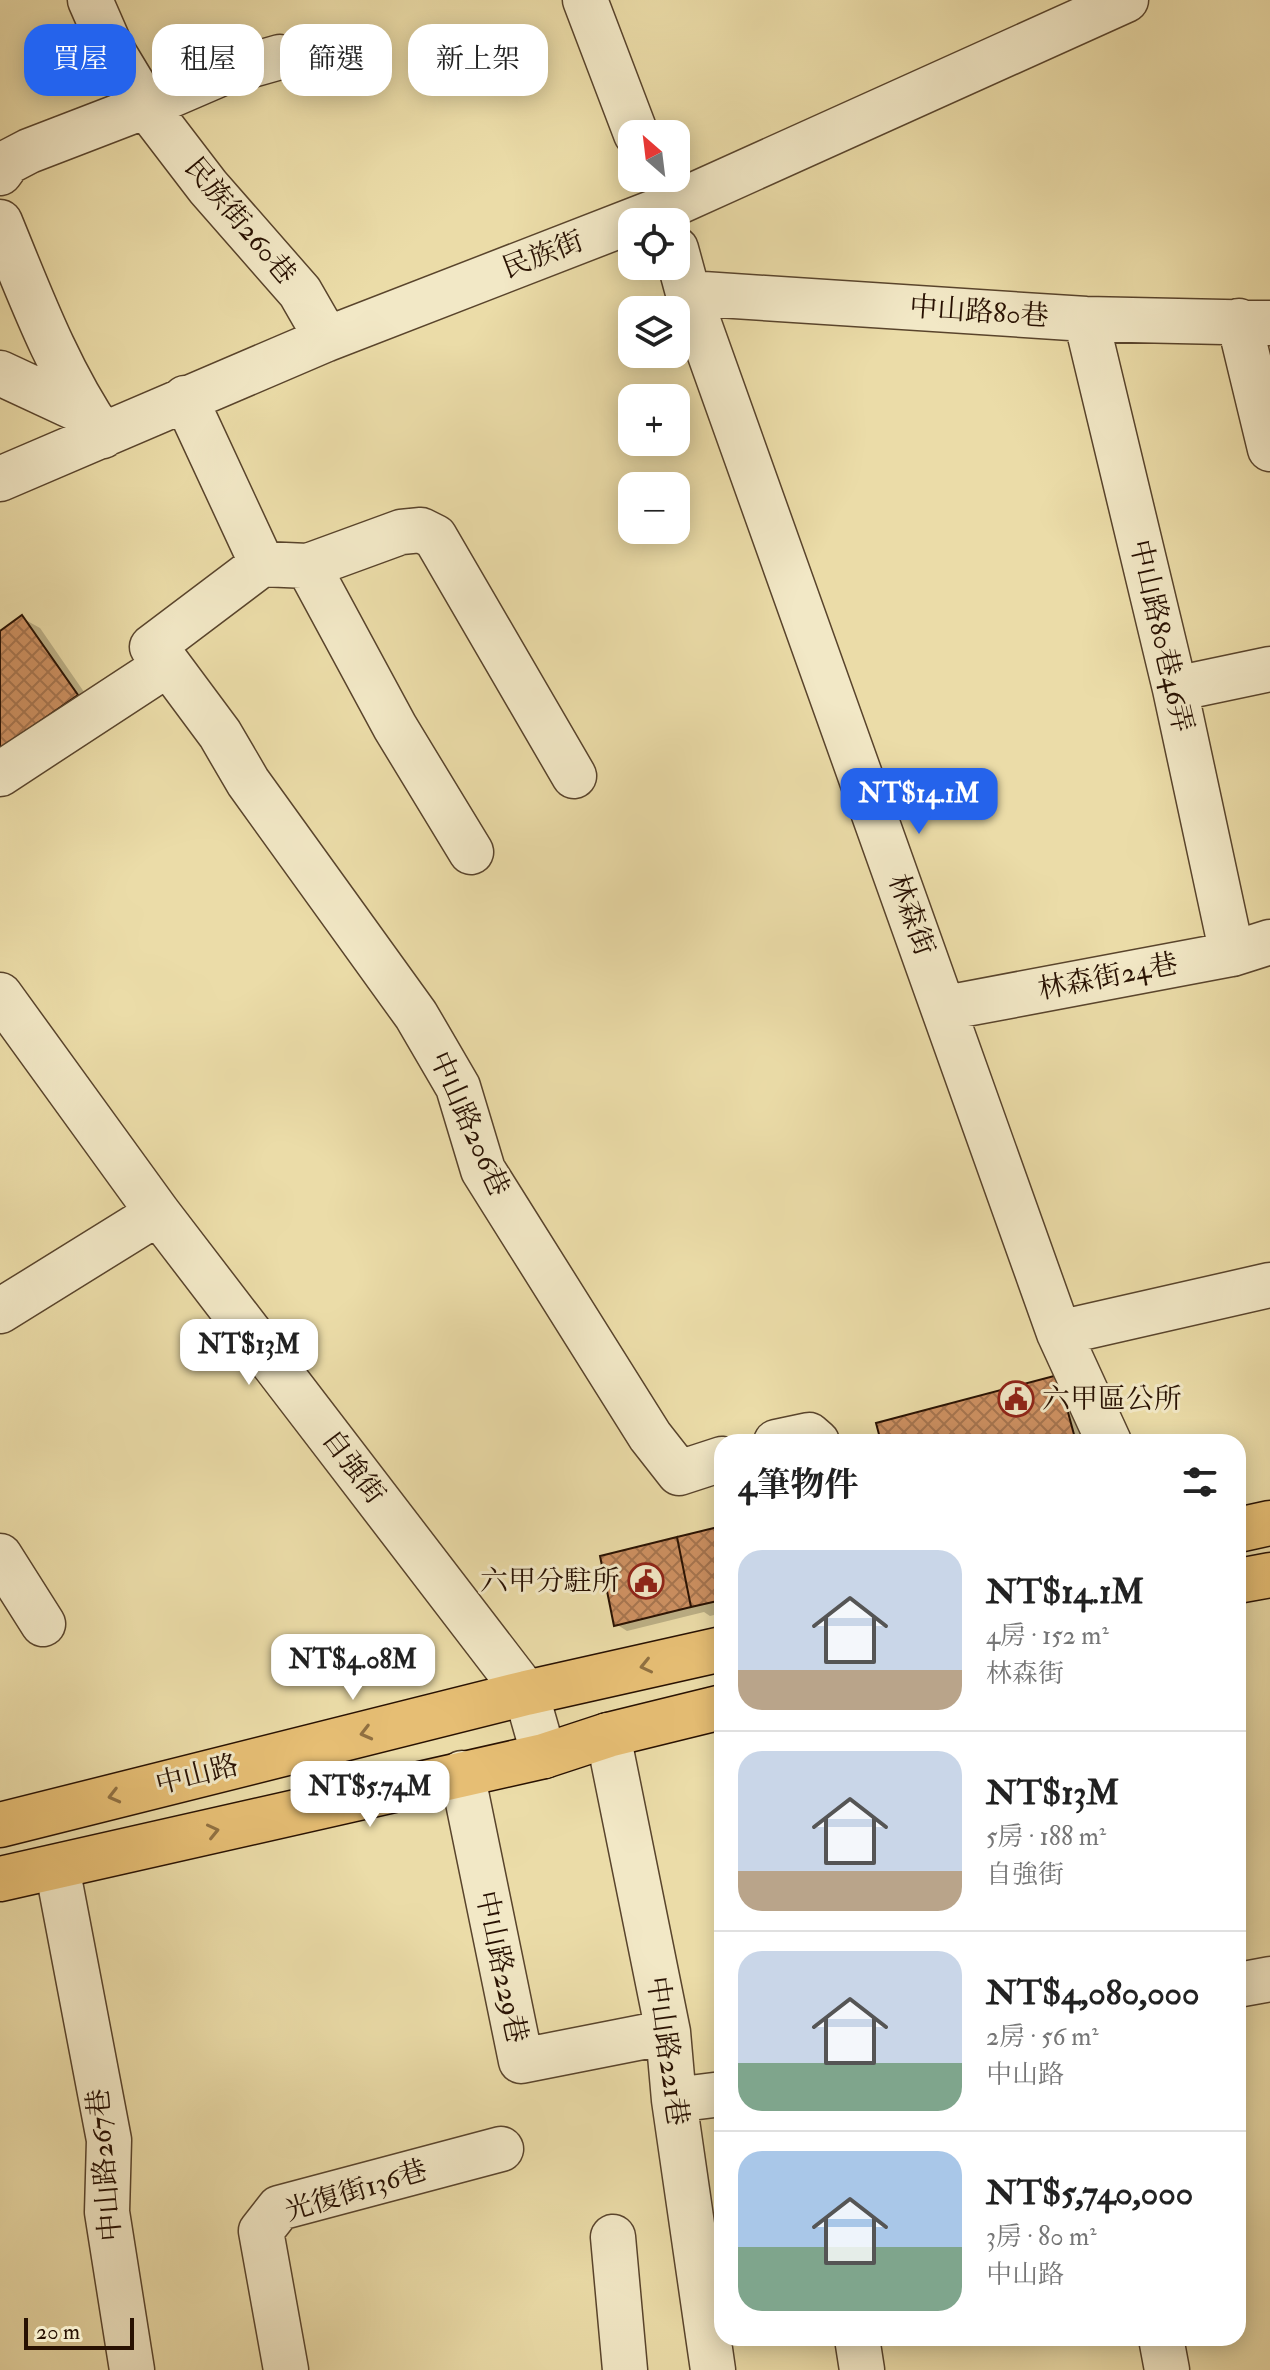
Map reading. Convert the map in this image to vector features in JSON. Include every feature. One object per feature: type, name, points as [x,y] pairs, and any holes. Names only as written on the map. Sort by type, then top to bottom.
[{"type":"main road","points":[[1246,1528],[1270,1523]]},
{"type":"main road","points":[[1246,1580],[1270,1575]]},
{"type":"main road","name":"中山路","points":[[0,1825],[526,1693],[714,1651]]},
{"type":"main road","name":"中山路","points":[[0,1879],[544,1756],[608,1735],[714,1709]]},
{"type":"street","name":"民族街260巷","points":[[90,0],[111,48],[146,106],[208,187],[300,292],[327,339]]},
{"type":"street","points":[[585,0],[631,120]]},
{"type":"street","name":"民族街","points":[[0,479],[95,424],[185,398],[662,203],[1126,0]]},
{"type":"street","points":[[0,173],[8,162],[29,151],[220,74],[280,57]]},
{"type":"street","points":[[0,222],[62,367],[95,424]]},
{"type":"street","name":"林森街","points":[[684,280],[1059,1333],[1105,1434]]},
{"type":"street","name":"中山路80巷","points":[[688,293],[1086,319],[1254,322]]},
{"type":"street","name":"中山路80巷46弄","points":[[1086,319],[1160,692],[1235,952]]},
{"type":"street","points":[[1254,322],[1270,449]]},
{"type":"street","points":[[0,373],[95,424]]},
{"type":"street","points":[[185,398],[262,564]]},
{"type":"street","points":[[0,774],[168,664],[152,647],[262,564],[308,566],[401,532],[421,530],[435,537],[574,776]]},
{"type":"street","points":[[308,566],[395,727],[471,852]]},
{"type":"street","name":"中山路206巷","points":[[168,664],[220,734],[248,782],[416,1015],[458,1087],[483,1170],[650,1436],[679,1473],[714,1462]]},
{"type":"street","points":[[1160,692],[1270,669]]},
{"type":"street","name":"林森街24巷","points":[[945,1008],[1235,952]]},
{"type":"street","name":"自強街","points":[[0,995],[158,1213],[526,1693],[544,1756]]},
{"type":"street","points":[[0,1311],[158,1213]]},
{"type":"street","points":[[1059,1333],[1270,1285]]},
{"type":"street","points":[[0,1556],[43,1624]]},
{"type":"street","name":"中山路221巷","points":[[608,1735],[668,2032],[674,2100],[713,2370]]},
{"type":"street","name":"中山路229巷","points":[[462,1773],[521,2061],[668,2032]]},
{"type":"street","name":"中山路267巷","points":[[57,1867],[109,2140],[107,2212],[132,2370]]},
{"type":"street","points":[[1246,1984],[1270,1979]]},
{"type":"street","points":[[674,2100],[714,2095]]},
{"type":"street","name":"光復街136巷","points":[[286,2370],[261,2231],[279,2208],[501,2149]]},
{"type":"street","points":[[613,2237],[625,2370]]},
{"type":"street","points":[[858,2346],[862,2370]]},
{"type":"street","points":[[1162,2346],[1167,2370]]},
{"type":"building","points":[[22,615],[78,695],[0,749],[0,631]]},
{"type":"building","name":"六甲區公所","points":[[1058,1375],[1074,1434],[879,1434],[876,1423]]},
{"type":"building","points":[[714,1528],[714,1602],[691,1607],[677,1537]]},
{"type":"building","name":"六甲分駐所","points":[[677,1537],[691,1607],[614,1626],[600,1556]]},
{"type":"place","name":"六甲區公所","points":[[1016,1399]]},
{"type":"place","name":"六甲分駐所","points":[[646,1581]]}]
